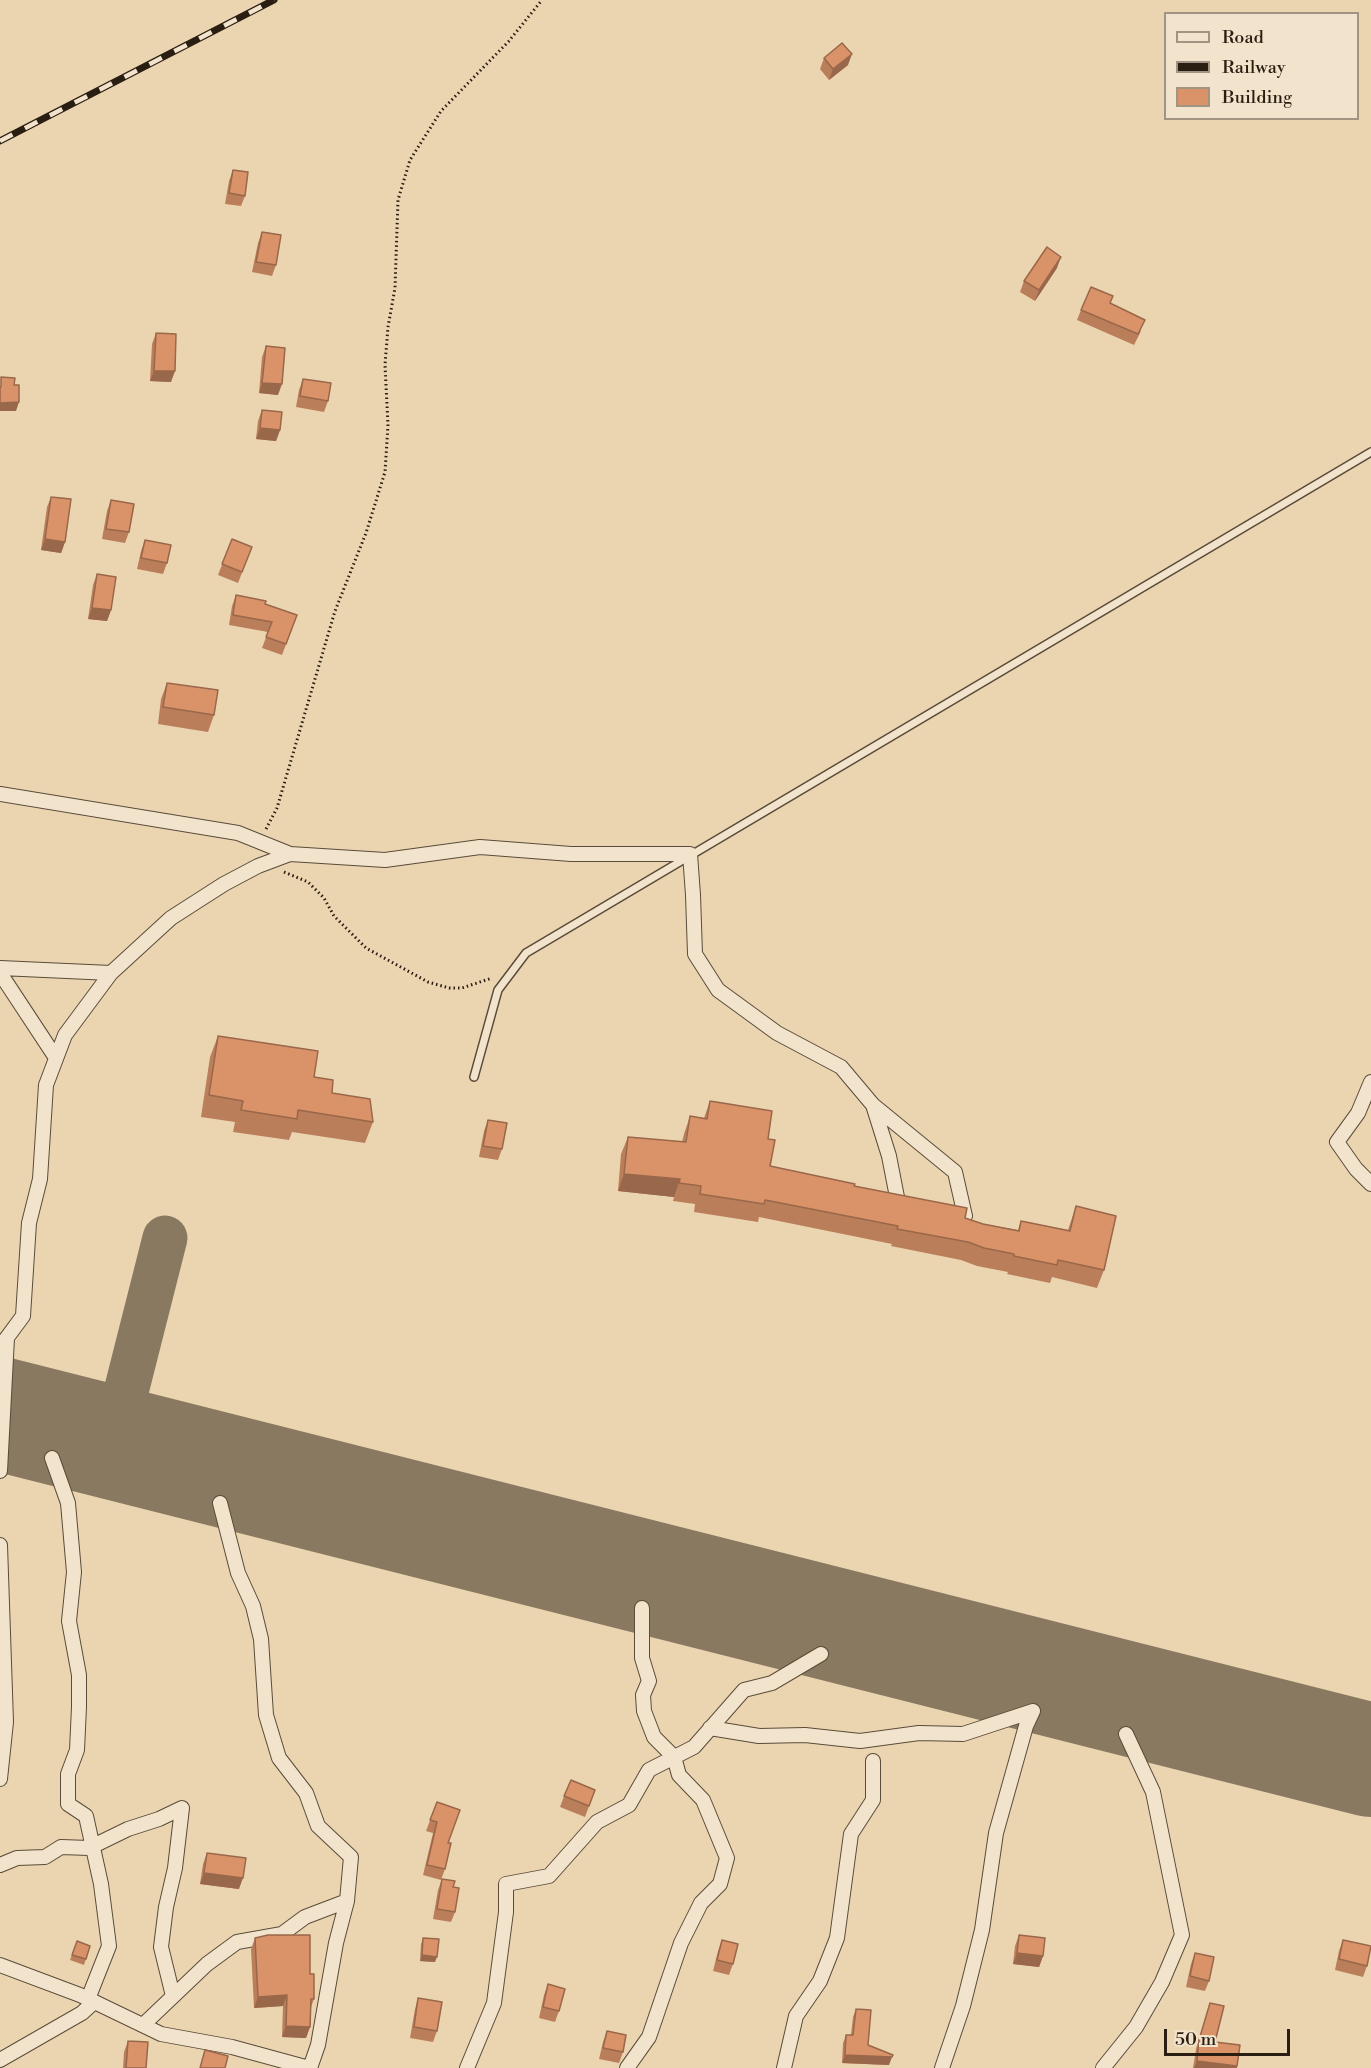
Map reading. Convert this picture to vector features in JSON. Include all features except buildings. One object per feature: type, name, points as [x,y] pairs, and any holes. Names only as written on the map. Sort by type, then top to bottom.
[{"type":"street","points":[[0,794],[238,833],[290,854],[385,860],[480,847],[571,854],[690,855],[695,954],[718,990],[777,1033],[841,1067],[873,1105],[955,1172],[965,1216]]},
{"type":"street","points":[[0,1471],[3,1342],[23,1316],[29,1223],[40,1179],[46,1085],[64,1035],[111,973],[171,918],[224,884],[258,866],[290,854]]},
{"type":"street","points":[[56,1058],[0,970],[111,973]]},
{"type":"street","points":[[1371,1082],[1358,1113],[1337,1142],[1356,1169],[1371,1184]]},
{"type":"street","points":[[873,1105],[889,1156],[897,1197]]},
{"type":"street","points":[[0,2060],[82,2013],[91,2000],[109,1946],[101,1884],[86,1816],[68,1804],[68,1774],[77,1750],[79,1675],[69,1621],[74,1572],[68,1503],[52,1458]]},
{"type":"street","points":[[0,1965],[91,2000],[161,2034],[232,2047],[309,2068],[318,2045],[336,1943],[347,1901],[351,1857],[318,1826],[306,1793],[279,1758],[266,1716],[261,1639],[253,1606],[238,1573],[220,1503]]},
{"type":"street","points":[[0,1545],[6,1722],[0,1779]]},
{"type":"street","points":[[627,2068],[650,2037],[681,1943],[701,1903],[720,1884],[727,1858],[703,1800],[680,1775],[674,1758],[654,1737],[644,1711],[643,1695],[649,1681],[642,1658],[642,1608]]},
{"type":"street","points":[[467,2068],[494,2003],[506,1912],[506,1884],[549,1876],[597,1822],[629,1805],[649,1770],[693,1747],[744,1690],[772,1683],[821,1654]]},
{"type":"street","points":[[710,1728],[759,1736],[805,1735],[860,1741],[919,1733],[963,1734],[1033,1711],[1026,1726],[996,1833],[982,1930],[963,2006],[942,2068]]},
{"type":"street","points":[[1103,2068],[1136,2027],[1161,1982],[1182,1935],[1153,1792],[1126,1734]]},
{"type":"street","points":[[784,2068],[796,2016],[820,1981],[837,1938],[851,1834],[873,1800],[873,1761]]},
{"type":"street","points":[[0,1865],[17,1858],[45,1857],[61,1846],[92,1847],[128,1829],[159,1819],[182,1808],[175,1868],[166,1907],[161,1947],[173,1996]]},
{"type":"street","points":[[143,2025],[207,1964],[237,1942],[282,1934],[305,1917],[347,1901]]},
{"type":"lane","points":[[474,1077],[498,990],[526,953],[1371,452]]},
{"type":"path","points":[[258,840],[277,808],[335,611],[366,533],[385,472],[388,425],[385,355],[395,288],[398,200],[410,160],[441,111],[509,40],[542,0]]},
{"type":"path","points":[[258,866],[280,870],[308,882],[324,898],[334,916],[366,948],[428,982],[449,988],[462,988],[483,982],[515,967]]},
{"type":"taxiway","points":[[113,1443],[165,1238]]},
{"type":"runway","points":[[0,1414],[1371,1760]]},
{"type":"railway","points":[[0,141],[274,0]]}]
